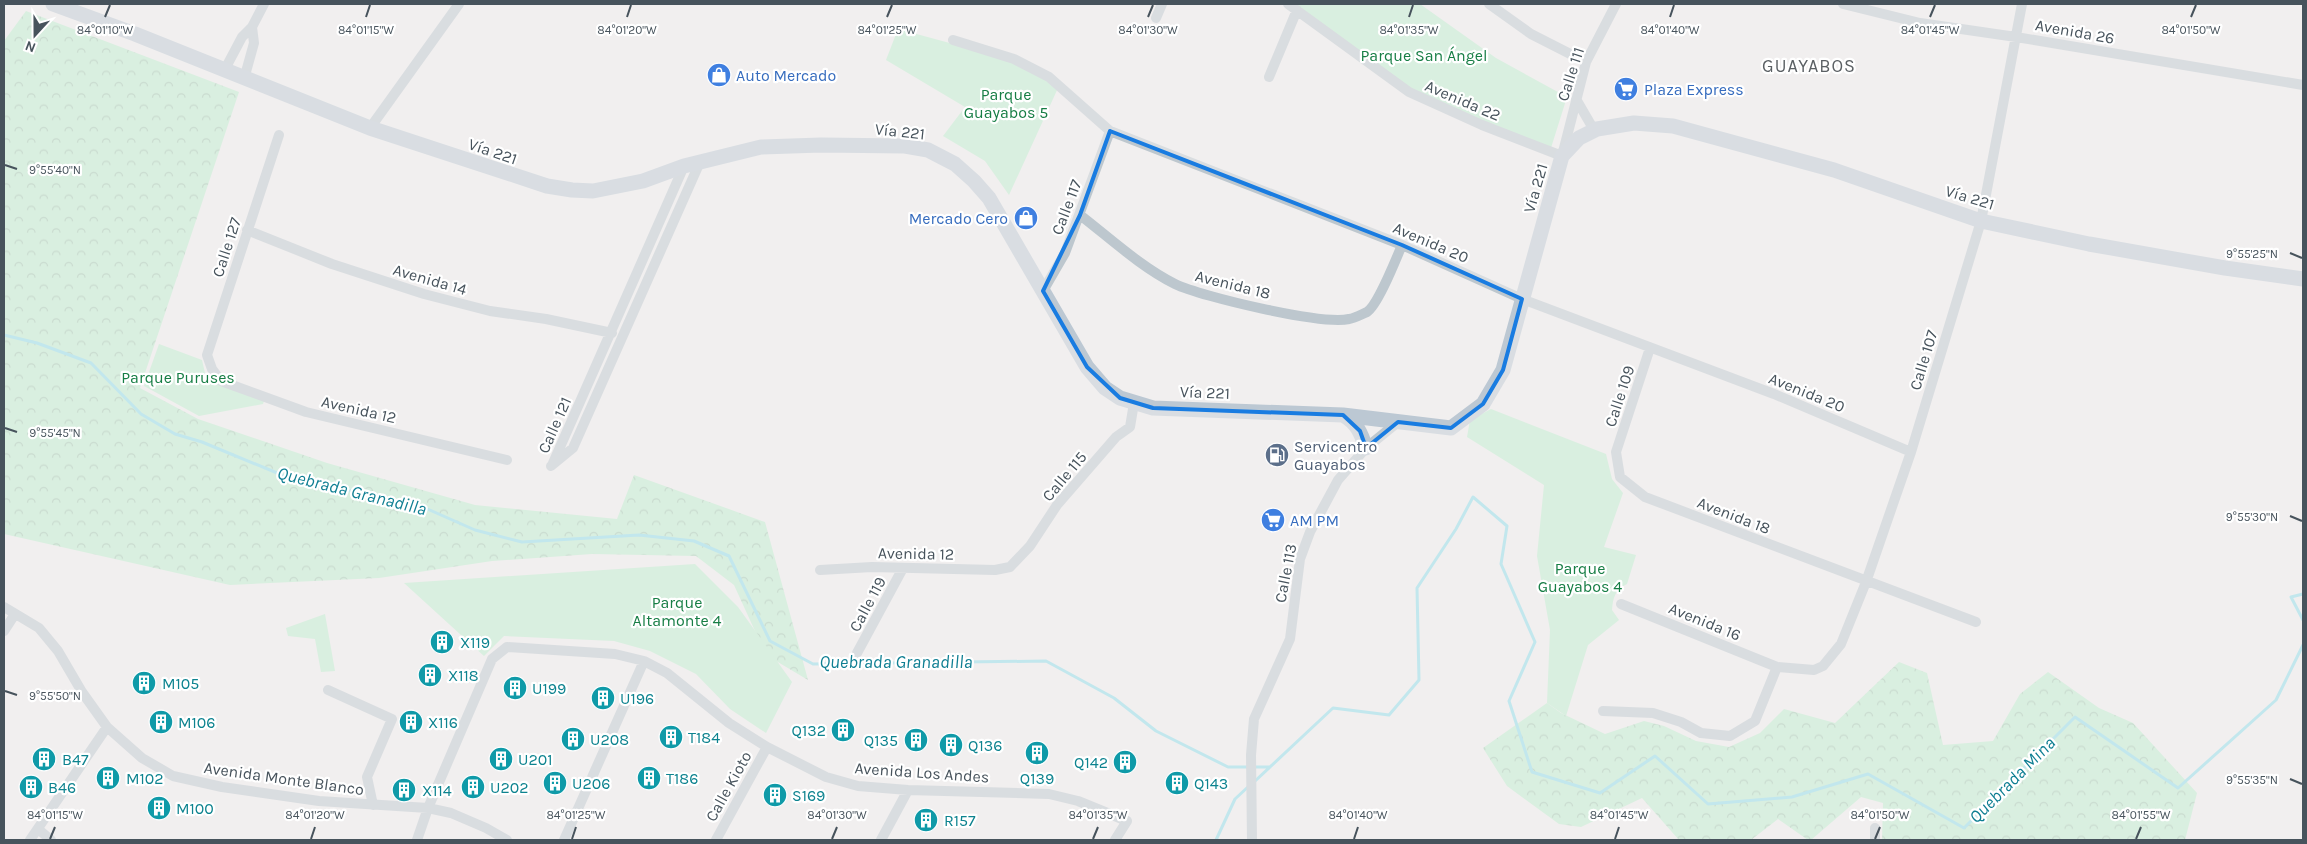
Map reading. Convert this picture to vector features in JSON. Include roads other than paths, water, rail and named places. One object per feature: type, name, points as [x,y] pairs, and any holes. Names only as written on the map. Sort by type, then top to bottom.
[{"type":"main road","name":"Vía 221","points":[[52,4],[136,34],[224,71],[370,128],[522,179],[572,190],[593,191],[643,181],[684,166],[761,147],[822,144],[904,146],[928,150],[956,164],[974,180],[988,198],[1087,367],[1106,388],[1120,398],[1153,408],[1343,415],[1451,428],[1483,404],[1503,370],[1562,156],[1579,138],[1594,130],[1634,123],[1673,126],[1714,136],[1834,170],[1981,221],[2089,244],[2224,268],[2303,278]]},
{"type":"main road","points":[[1343,415],[1352,420],[1360,431],[1366,448]]},
{"type":"street","points":[[224,71],[242,37],[252,27],[264,4]]},
{"type":"street","points":[[370,128],[460,4]]},
{"type":"street","points":[[1156,18],[1162,4]]},
{"type":"street","name":"Avenida 22","points":[[1288,4],[1409,92],[1482,125],[1562,156]]},
{"type":"street","points":[[1488,4],[1531,34],[1586,62]]},
{"type":"street","name":"Calle 111","points":[[1562,156],[1586,62],[1616,4]]},
{"type":"street","name":"Avenida 26","points":[[1842,4],[1920,22],[2303,86]]},
{"type":"street","name":"Calle 107","points":[[1777,667],[1814,670],[1823,666],[1841,644],[1866,582],[1911,452],[1981,221],[2022,4]]},
{"type":"street","points":[[1269,77],[1297,10]]},
{"type":"street","points":[[244,79],[254,43],[252,27]]},
{"type":"street","name":"Avenida 20","points":[[953,40],[1014,59],[1048,77],[1110,132],[1402,245],[1522,299],[1774,394],[1911,452]]},
{"type":"street","points":[[1576,99],[1594,130]]},
{"type":"street","name":"Calle 117","points":[[1043,291],[1064,253],[1110,132]]},
{"type":"street","name":"Calle 127","points":[[212,369],[207,355],[278,135]]},
{"type":"street","name":"Calle 121","points":[[684,166],[552,466],[573,448],[700,162]]},
{"type":"street","name":"Avenida 18","points":[[1080,215],[1145,265],[1176,284],[1211,297],[1328,320],[1350,319],[1369,311],[1385,284],[1402,245]]},
{"type":"street","name":"Avenida 14","points":[[247,230],[332,264],[424,294],[490,311],[546,319],[612,332]]},
{"type":"street","name":"Calle 109","points":[[1616,452],[1650,348]]},
{"type":"street","name":"Avenida 12","points":[[212,369],[221,380],[306,412],[507,460]]},
{"type":"street","name":"Calle 115","points":[[1010,567],[1030,546],[1057,505],[1116,437],[1130,427],[1134,403]]},
{"type":"street","name":"Calle 113","points":[[1252,840],[1253,788],[1251,755],[1254,719],[1257,708],[1290,639],[1296,584],[1303,550],[1310,532],[1338,480],[1366,448],[1398,422]]},
{"type":"street","name":"Avenida 18","points":[[1616,452],[1620,477],[1645,497],[1976,622]]},
{"type":"street","name":"Avenida 12","points":[[820,570],[902,568],[995,570],[1010,567]]},
{"type":"street","name":"Calle 119","points":[[857,653],[902,568]]},
{"type":"street","name":"Avenida 16","points":[[1621,604],[1777,667]]},
{"type":"street","name":"Avenida Monte Blanco","points":[[4,607],[39,628],[58,651],[82,692],[107,727],[142,758],[173,776],[232,789],[319,801],[428,808],[451,813],[486,828],[507,840]]},
{"type":"street","points":[[4,631],[15,614]]},
{"type":"street","name":"Avenida Los Andes","points":[[428,808],[492,659],[507,647],[615,654],[644,661],[667,673],[728,723],[766,747],[826,777],[858,786],[908,790],[1049,794],[1078,801],[1127,821],[1115,840]]},
{"type":"street","points":[[564,840],[644,661]]},
{"type":"street","points":[[1603,711],[1653,713],[1681,722],[1701,733],[1730,736],[1755,721],[1777,667]]},
{"type":"street","points":[[328,690],[392,719],[367,777],[373,805]]},
{"type":"street","points":[[30,840],[107,727]]},
{"type":"street","name":"Calle Kioto","points":[[716,840],[766,747]]},
{"type":"street","points":[[881,840],[908,790]]},
{"type":"street","points":[[417,840],[428,808]]},
{"type":"street","points":[[1875,840],[1876,828]]},
{"type":"street","points":[[38,829],[51,840]]},
{"type":"waterway","name":"Quebrada Granadilla","points":[[4,335],[37,343],[91,363],[141,414],[175,434],[202,442],[282,475],[425,508],[475,530],[522,542],[639,535],[694,541],[729,556],[770,641],[813,664],[1046,661],[1114,698],[1156,731],[1228,767],[1270,767]]},
{"type":"waterway","name":"Quebrada Mina","points":[[1254,782],[1333,708],[1389,715],[1419,680],[1417,588],[1456,529],[1473,497],[1507,526],[1501,564],[1535,642],[1509,701],[1532,772],[1600,793],[1655,756],[1708,804],[1792,797],[1868,774],[1964,828],[2075,717],[2178,788],[2276,700],[2303,645]]},
{"type":"waterway","name":"Quebrada Mina","points":[[2303,594],[2291,597],[2303,620]]},
{"type":"waterway","name":"Quebrada Mina","points":[[1216,840],[1235,799],[1249,786]]},
{"type":"place","name":"Auto Mercado","points":[[719,75]]},
{"type":"place","name":"Plaza Express","points":[[1626,89]]},
{"type":"place","name":"Mercado Cero","points":[[1026,218]]},
{"type":"place","name":"Servicentro Guayabos","points":[[1277,455]]},
{"type":"place","name":"AM PM","points":[[1273,520]]},
{"type":"place","name":"X119","points":[[442,642]]},
{"type":"place","name":"X118","points":[[430,675]]},
{"type":"place","name":"M105","points":[[144,683]]},
{"type":"place","name":"U199","points":[[515,688]]},
{"type":"place","name":"U196","points":[[603,698]]},
{"type":"place","name":"M106","points":[[161,722]]},
{"type":"place","name":"X116","points":[[411,722]]},
{"type":"place","name":"Q132","points":[[843,730]]},
{"type":"place","name":"T184","points":[[671,737]]},
{"type":"place","name":"U208","points":[[573,739]]},
{"type":"place","name":"Q135","points":[[916,740]]},
{"type":"place","name":"Q136","points":[[951,745]]},
{"type":"place","name":"Q139","points":[[1037,753]]},
{"type":"place","name":"B47","points":[[44,759]]},
{"type":"place","name":"U201","points":[[501,759]]},
{"type":"place","name":"Q142","points":[[1125,762]]},
{"type":"place","name":"M102","points":[[108,778]]},
{"type":"place","name":"T186","points":[[649,778]]},
{"type":"place","name":"U206","points":[[555,783]]},
{"type":"place","name":"Q143","points":[[1177,783]]},
{"type":"place","name":"B46","points":[[31,787]]},
{"type":"place","name":"U202","points":[[473,787]]},
{"type":"place","name":"X114","points":[[404,790]]},
{"type":"place","name":"S169","points":[[775,795]]},
{"type":"place","name":"M100","points":[[159,808]]},
{"type":"place","name":"R157","points":[[926,820]]},
{"type":"district","name":"GUAYABOS","points":[[1809,66]]},
{"type":"park label","name":"Parque San Ángel","points":[[1424,55]]},
{"type":"park label","name":"Parque Guayabos 5","points":[[1006,103]]},
{"type":"park label","name":"Parque Puruses","points":[[178,377]]},
{"type":"park label","name":"Parque Guayabos 4","points":[[1580,577]]},
{"type":"park label","name":"Parque Altamonte 4","points":[[677,611]]}]
